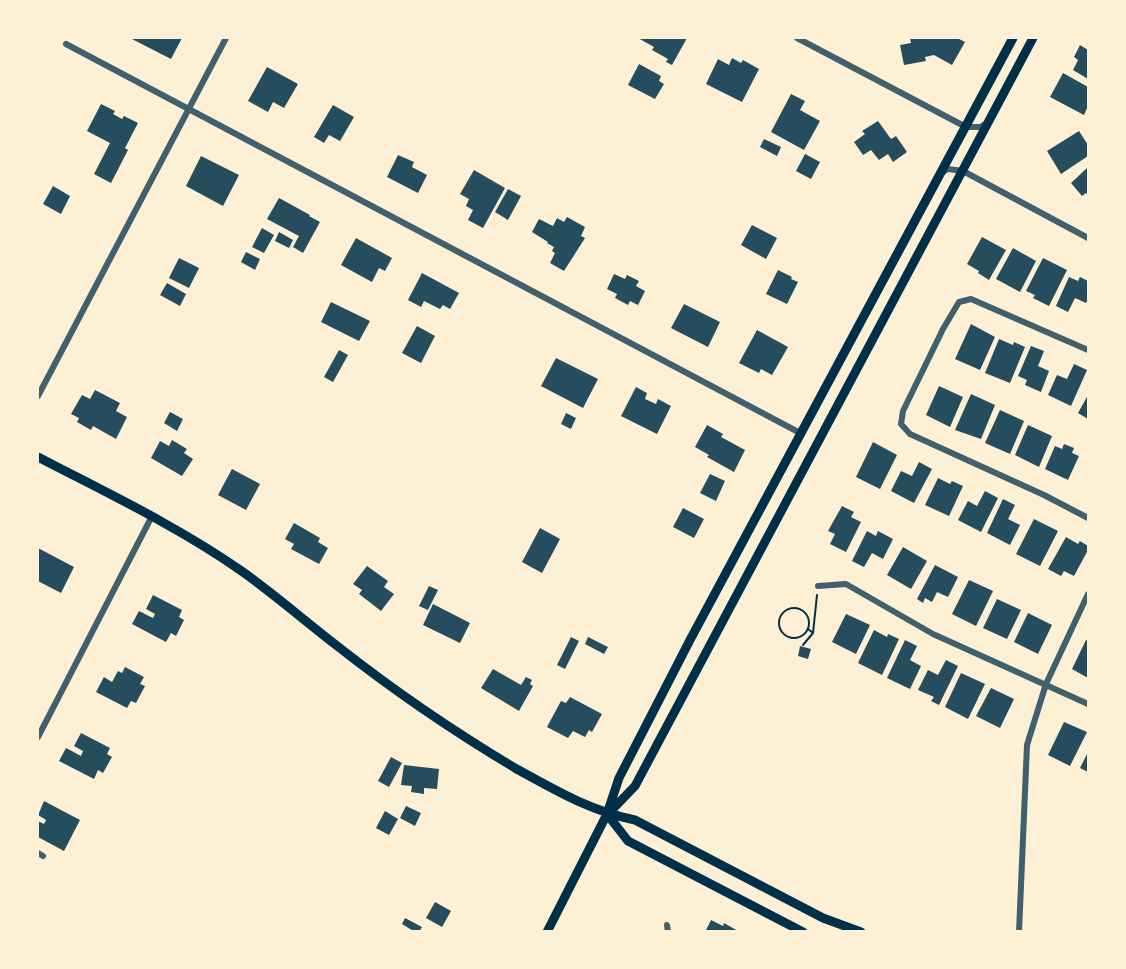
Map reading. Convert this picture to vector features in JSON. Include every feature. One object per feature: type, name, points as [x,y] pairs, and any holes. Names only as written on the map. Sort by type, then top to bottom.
[{"type":"main road","points":[[547,932],[607,814],[624,768],[700,621],[1013,38]]},
{"type":"main road","points":[[607,814],[635,786],[1033,38]]},
{"type":"main road","points":[[802,434],[817,443]]},
{"type":"main road","points":[[38,457],[203,545],[246,574],[336,645],[450,728],[545,785],[607,814],[635,820],[823,918],[861,932]]},
{"type":"main road","points":[[607,814],[628,841],[803,932]]},
{"type":"street","points":[[38,396],[226,38]]},
{"type":"street","points":[[797,38],[966,127],[980,127],[988,123]]},
{"type":"street","points":[[66,44],[802,434]]},
{"type":"street","points":[[941,173],[948,169],[963,171],[1089,238]]},
{"type":"street","points":[[1089,350],[971,299],[959,302],[903,411],[901,424],[910,435],[1044,495],[1089,518]]},
{"type":"street","points":[[38,737],[152,516]]},
{"type":"street","points":[[818,586],[846,584],[933,634],[1089,704]]},
{"type":"street","points":[[1019,932],[1027,745],[1046,684],[1089,594]]},
{"type":"path","points":[[803,645],[813,633],[818,586]]},
{"type":"path","points":[[801,609],[809,621],[808,629],[803,636],[790,638],[779,628],[779,618],[786,610],[801,609]]},
{"type":"path","points":[[808,629],[813,633]]},
{"type":"building","points":[[130,38],[182,38],[171,59]]},
{"type":"building","points":[[638,38],[687,38],[672,65],[666,62],[668,59],[652,50],[654,47]]},
{"type":"building","points":[[910,38],[957,38],[965,42],[952,65],[934,55],[925,57],[926,61],[904,65],[900,45],[911,43]]},
{"type":"building","points":[[1080,45],[1088,50],[1088,79],[1073,70],[1078,60],[1074,57]]},
{"type":"building","points":[[732,58],[741,63],[743,60],[759,69],[742,102],[706,84],[718,59],[729,65]]},
{"type":"building","points":[[639,64],[661,76],[659,81],[664,84],[655,99],[628,85]]},
{"type":"building","points":[[267,67],[298,84],[284,108],[273,102],[268,112],[248,101]]},
{"type":"building","points":[[1063,73],[1088,87],[1088,106],[1084,115],[1050,97]]},
{"type":"building","points":[[791,94],[805,101],[800,110],[820,121],[804,150],[771,132]]},
{"type":"building","points":[[101,104],[115,111],[113,114],[122,119],[124,116],[138,123],[125,148],[128,150],[111,183],[94,174],[110,143],[87,131]]},
{"type":"building","points":[[333,105],[354,117],[340,141],[329,135],[324,143],[314,137]]},
{"type":"building","points":[[878,121],[891,139],[896,136],[907,152],[893,162],[888,154],[879,160],[871,150],[863,155],[854,142],[865,134],[862,131]]},
{"type":"building","points":[[1079,131],[1088,145],[1088,156],[1061,174],[1047,151]]},
{"type":"building","points":[[764,139],[781,147],[777,156],[760,147]]},
{"type":"building","points":[[805,154],[820,162],[811,179],[796,171]]},
{"type":"building","points":[[398,155],[414,162],[412,167],[427,175],[418,193],[387,177]]},
{"type":"building","points":[[201,156],[239,175],[223,206],[186,186]]},
{"type":"building","points":[[1087,168],[1088,196],[1086,193],[1082,196],[1071,183]]},
{"type":"building","points":[[474,170],[505,188],[483,228],[468,220],[473,210],[466,206],[469,199],[460,194]]},
{"type":"building","points":[[53,186],[70,196],[61,214],[43,204]]},
{"type":"building","points":[[508,189],[521,196],[508,220],[495,212]]},
{"type":"building","points":[[279,198],[320,222],[303,253],[293,247],[299,236],[267,219]]},
{"type":"building","points":[[567,217],[585,227],[581,236],[585,238],[564,271],[550,263],[555,253],[552,251],[554,247],[532,232],[539,219],[553,226],[557,218],[564,222]]},
{"type":"building","points":[[752,225],[777,238],[766,259],[741,245]]},
{"type":"building","points":[[262,228],[274,235],[264,253],[252,247]]},
{"type":"building","points":[[279,232],[293,240],[289,248],[275,241]]},
{"type":"building","points":[[982,237],[1006,250],[989,280],[967,264]]},
{"type":"building","points":[[356,238],[392,258],[385,271],[379,268],[372,282],[341,265]]},
{"type":"building","points":[[1013,248],[1036,261],[1020,292],[996,279]]},
{"type":"building","points":[[246,252],[260,259],[255,270],[241,262]]},
{"type":"building","points":[[179,258],[199,268],[189,288],[169,278]]},
{"type":"building","points":[[1043,258],[1067,270],[1049,306],[1033,298],[1035,295],[1026,291]]},
{"type":"building","points":[[778,270],[798,282],[787,304],[766,294]]},
{"type":"building","points":[[422,273],[459,293],[450,309],[443,305],[440,309],[424,301],[421,307],[408,300]]},
{"type":"building","points":[[614,274],[625,279],[627,275],[639,281],[636,286],[645,291],[638,305],[630,301],[628,305],[615,298],[617,294],[607,289]]},
{"type":"building","points":[[1069,277],[1078,281],[1080,277],[1088,281],[1088,299],[1086,303],[1075,298],[1068,312],[1056,306]]},
{"type":"building","points":[[167,283],[186,294],[180,306],[160,295]]},
{"type":"building","points":[[331,302],[370,321],[359,341],[321,322]]},
{"type":"building","points":[[684,304],[720,322],[708,347],[671,328]]},
{"type":"building","points":[[971,324],[995,337],[980,370],[955,359]]},
{"type":"building","points":[[417,326],[435,336],[421,363],[402,353]]},
{"type":"building","points":[[757,330],[788,347],[772,375],[761,369],[759,373],[739,363]]},
{"type":"building","points":[[999,339],[1025,347],[1010,383],[985,373]]},
{"type":"building","points":[[1031,346],[1044,351],[1038,366],[1049,371],[1041,392],[1025,385],[1027,380],[1018,376]]},
{"type":"building","points":[[339,350],[348,355],[333,382],[324,377]]},
{"type":"building","points":[[556,358],[598,379],[583,408],[541,386]]},
{"type":"building","points":[[1074,364],[1087,370],[1071,406],[1048,395],[1057,375],[1067,379]]},
{"type":"building","points":[[939,386],[963,397],[950,427],[926,415]]},
{"type":"building","points":[[636,387],[647,393],[645,399],[656,404],[658,399],[671,406],[657,434],[621,416]]},
{"type":"building","points":[[95,390],[120,403],[116,411],[127,417],[116,439],[93,426],[91,430],[77,422],[79,418],[71,414],[82,395],[90,399]]},
{"type":"building","points":[[971,394],[995,405],[981,439],[955,430]]},
{"type":"building","points":[[1088,395],[1088,419],[1078,413]]},
{"type":"building","points":[[1000,410],[1024,421],[1010,454],[985,443]]},
{"type":"building","points":[[170,412],[183,419],[177,431],[164,423]]},
{"type":"building","points":[[566,413],[576,418],[571,429],[561,424]]},
{"type":"building","points":[[707,425],[723,434],[721,437],[745,450],[734,472],[707,457],[709,455],[695,447]]},
{"type":"building","points":[[1028,425],[1052,436],[1039,467],[1015,455]]},
{"type":"building","points":[[172,440],[187,449],[184,453],[193,459],[182,476],[151,458],[160,441],[169,446]]},
{"type":"building","points":[[873,442],[897,455],[880,489],[856,477]]},
{"type":"building","points":[[1064,444],[1074,448],[1072,453],[1079,456],[1068,480],[1045,469],[1055,446],[1062,449]]},
{"type":"building","points":[[919,462],[932,469],[914,503],[891,491],[901,471],[912,476]]},
{"type":"building","points":[[232,469],[260,484],[246,510],[218,495]]},
{"type":"building","points":[[710,474],[725,481],[716,501],[700,493]]},
{"type":"building","points":[[938,478],[950,484],[952,481],[963,486],[949,516],[925,505]]},
{"type":"building","points":[[985,491],[998,498],[981,532],[958,520],[968,501],[977,506]]},
{"type":"building","points":[[1003,499],[1015,505],[1008,519],[1020,525],[1010,545],[987,533]]},
{"type":"building","points":[[842,506],[854,512],[851,517],[861,522],[846,552],[830,544],[835,534],[828,531]]},
{"type":"building","points":[[683,508],[704,519],[694,538],[673,527]]},
{"type":"building","points":[[1034,519],[1058,531],[1040,566],[1016,554]]},
{"type":"building","points":[[294,523],[320,538],[318,542],[328,548],[319,564],[291,549],[294,544],[285,539]]},
{"type":"building","points":[[540,528],[560,539],[542,573],[522,562]]},
{"type":"building","points":[[867,531],[876,536],[878,531],[893,539],[883,559],[872,553],[864,567],[852,561]]},
{"type":"building","points":[[1066,537],[1078,544],[1080,541],[1088,546],[1074,576],[1064,571],[1061,576],[1048,569]]},
{"type":"building","points":[[903,547],[927,561],[911,589],[887,575]]},
{"type":"building","points":[[38,548],[74,567],[61,593],[38,581]]},
{"type":"building","points":[[935,565],[958,577],[948,597],[937,592],[932,602],[925,598],[923,603],[917,599]]},
{"type":"building","points":[[367,566],[388,581],[384,587],[394,594],[381,611],[359,594],[362,590],[353,584]]},
{"type":"building","points":[[969,580],[993,591],[976,626],[952,614]]},
{"type":"building","points":[[429,586],[438,590],[428,610],[419,606]]},
{"type":"building","points":[[153,595],[182,610],[179,617],[184,620],[176,636],[171,633],[166,642],[132,624],[139,611],[153,618],[155,614],[146,609]]},
{"type":"building","points":[[997,599],[1021,610],[1007,639],[983,628]]},
{"type":"building","points":[[433,604],[470,623],[460,643],[423,625]]},
{"type":"building","points":[[1028,613],[1052,625],[1038,654],[1014,642]]},
{"type":"building","points":[[846,614],[870,625],[856,654],[832,642]]},
{"type":"building","points":[[874,630],[887,637],[888,634],[899,639],[882,675],[858,663]]},
{"type":"building","points":[[571,637],[579,641],[565,669],[557,665]]},
{"type":"building","points":[[588,637],[608,647],[604,654],[585,644]]},
{"type":"building","points":[[905,640],[917,646],[910,660],[921,666],[910,689],[887,678]]},
{"type":"building","points":[[1086,640],[1088,641],[1088,678],[1072,669]]},
{"type":"building","points":[[800,646],[811,649],[808,659],[798,656]]},
{"type":"building","points":[[946,660],[958,666],[939,705],[931,701],[934,697],[918,690],[928,670],[938,675]]},
{"type":"building","points":[[125,667],[144,677],[140,684],[145,686],[136,703],[131,701],[127,708],[96,692],[104,677],[112,682],[118,671],[122,673]]},
{"type":"building","points":[[493,669],[521,685],[526,677],[532,680],[530,684],[533,686],[519,711],[481,688]]},
{"type":"building","points":[[961,673],[985,684],[968,719],[945,707]]},
{"type":"building","points":[[991,688],[1014,699],[1000,728],[976,716]]},
{"type":"building","points":[[570,697],[602,714],[592,732],[589,730],[585,737],[573,731],[568,738],[547,727],[561,701],[566,703]]},
{"type":"building","points":[[1064,722],[1087,732],[1070,766],[1048,755]]},
{"type":"building","points":[[81,733],[110,748],[107,754],[112,757],[103,773],[98,770],[94,779],[59,761],[66,748],[81,756],[83,751],[74,746]]},
{"type":"building","points":[[1088,752],[1088,772],[1080,768]]},
{"type":"building","points":[[391,757],[402,763],[389,787],[378,781]]},
{"type":"building","points":[[404,765],[439,769],[437,789],[424,788],[424,794],[411,792],[412,786],[401,785]]},
{"type":"building","points":[[44,801],[80,820],[64,851],[38,837],[38,821],[44,824],[46,820],[38,815]]},
{"type":"building","points":[[406,806],[421,813],[415,826],[400,818]]},
{"type":"building","points":[[385,811],[398,819],[389,835],[376,828]]},
{"type":"building","points":[[435,902],[451,911],[442,927],[426,918]]},
{"type":"building","points":[[405,918],[422,927],[419,932],[402,924]]},
{"type":"building","points":[[711,920],[723,926],[724,923],[740,932],[705,932]]}]
